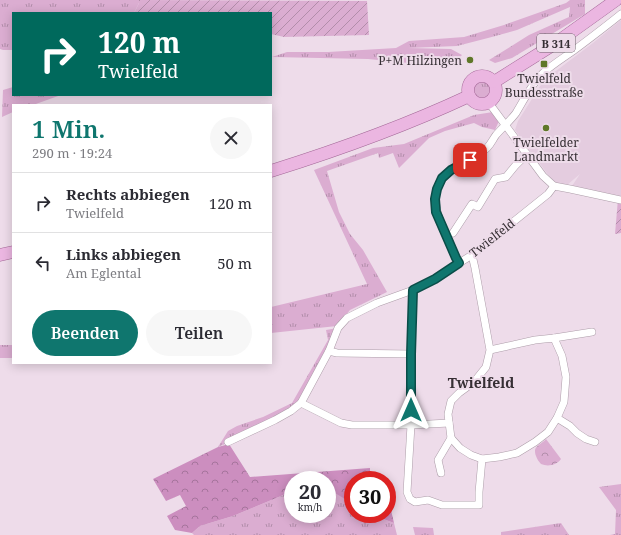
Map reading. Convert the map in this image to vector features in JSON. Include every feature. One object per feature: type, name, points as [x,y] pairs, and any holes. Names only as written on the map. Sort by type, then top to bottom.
[{"type":"main road","name":"B 314","points":[[494,82],[556,43],[616,0]]},
{"type":"main road","points":[[480,76],[488,77],[494,82],[497,89],[495,97],[489,103],[482,105],[478,104],[469,96],[468,87],[472,79],[480,76]]},
{"type":"main road","points":[[272,171],[397,127],[469,96]]},
{"type":"main road","points":[[0,256],[12,252]]},
{"type":"street","points":[[459,263],[436,212],[435,199],[437,189],[442,178],[451,170],[479,154],[488,146],[515,114],[543,73],[621,14]]},
{"type":"street","points":[[489,103],[543,176],[554,186],[621,200]]},
{"type":"street","points":[[453,233],[472,204],[478,207],[495,179],[506,177],[527,154]]},
{"type":"street","name":"Twielfeld","points":[[301,403],[329,351],[338,328],[347,318],[435,279],[472,255],[548,194],[554,186]]},
{"type":"street","points":[[472,255],[490,350],[486,366],[474,382],[451,401],[448,414],[451,438],[460,448],[471,455],[482,459],[500,457],[517,453],[548,432],[557,418],[564,402],[566,377],[562,356],[554,338]]},
{"type":"street","points":[[413,290],[411,425],[407,492],[410,499],[415,502],[428,500],[442,505],[479,505],[482,459]]},
{"type":"street","points":[[490,350],[535,340],[592,332]]},
{"type":"street","points":[[329,351],[337,353],[411,354]]},
{"type":"street","points":[[228,442],[292,411],[301,403],[341,423],[352,425],[411,425],[449,423]]},
{"type":"street","points":[[557,418],[586,439],[595,442]]},
{"type":"street","points":[[441,474],[438,460],[451,438]]},
{"type":"shaded area","points":[[621,20],[621,200],[570,189],[580,174],[567,185],[556,183],[549,176],[515,130],[518,121],[544,80]]},
{"type":"green space","points":[[0,0],[139,0],[134,12],[12,12],[12,50],[0,49]]},
{"type":"green space","points":[[139,0],[367,1],[369,35],[284,37],[272,34],[272,12],[134,12]]},
{"type":"green space","points":[[570,0],[585,0],[585,14],[512,58],[495,63],[489,60],[529,35],[569,17],[570,7],[517,30],[457,46],[408,48],[451,49],[462,55],[455,62],[409,63],[368,59],[272,57],[287,52],[328,52],[396,48],[409,41],[464,37],[504,25],[566,3]]},
{"type":"green space","points":[[482,78],[490,81],[493,89],[490,97],[482,100],[474,97],[471,89],[474,81]]},
{"type":"green space","points":[[12,87],[12,96],[58,96],[36,104],[12,104],[12,112],[2,117],[3,90]]},
{"type":"green space","points":[[493,112],[499,121],[495,130],[482,127],[474,123],[445,131],[429,138],[399,168],[393,153],[379,158],[378,153],[327,171],[339,212],[350,234],[363,250],[387,292],[350,310],[337,326],[272,333],[272,307],[367,284],[314,170],[373,148],[404,144],[474,115]]},
{"type":"green space","points":[[618,199],[621,200],[621,233],[615,234]]},
{"type":"green space","points":[[338,328],[301,403],[275,420],[218,447],[228,431],[237,426],[263,417],[292,403],[328,340],[326,330]]},
{"type":"green space","points":[[0,345],[12,345],[12,358],[0,358]]},
{"type":"green space","points":[[546,439],[561,459],[552,465],[541,464],[535,454],[537,447]]},
{"type":"green space","points":[[229,444],[250,477],[284,474],[284,495],[233,516],[200,526],[192,533],[175,530],[167,516],[186,506],[180,495],[166,501],[153,479],[218,447]]},
{"type":"green space","points":[[370,468],[370,471],[344,471],[344,498],[336,494],[336,471],[330,471]]},
{"type":"green space","points":[[621,484],[621,535],[610,535],[615,534],[616,510],[599,487]]},
{"type":"green space","points":[[336,493],[344,498],[344,523],[394,523],[397,535],[194,535],[192,533],[200,526],[233,516],[284,495],[284,523],[336,523]]},
{"type":"green space","points":[[561,523],[569,535],[501,535],[501,532]]},
{"type":"green space","points":[[413,527],[433,528],[434,535],[415,535]]},
{"type":"place","name":"P+M Hilzingen","points":[[470,60]]},
{"type":"place","name":"Twielfeld Bundesstraße","points":[[544,64]]},
{"type":"place","name":"Twielfelder Landmarkt","points":[[546,128]]},
{"type":"district","name":"Twielfeld","points":[[481,382]]},
{"type":"route","points":[[411,410],[413,290],[435,279],[459,263],[436,212],[435,199],[437,189],[442,178],[451,170],[470,160]]}]
